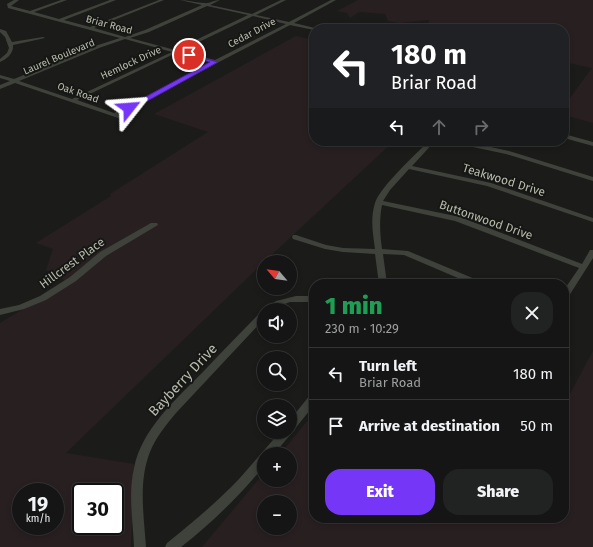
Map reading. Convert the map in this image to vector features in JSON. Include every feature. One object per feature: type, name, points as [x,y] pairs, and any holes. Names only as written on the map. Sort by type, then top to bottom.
[{"type":"street","name":"Briar Road","points":[[16,0],[8,5],[9,7],[215,62]]},
{"type":"street","points":[[29,13],[65,0]]},
{"type":"street","points":[[58,21],[114,0]]},
{"type":"street","points":[[89,29],[162,0]]},
{"type":"street","points":[[182,0],[309,27]]},
{"type":"street","name":"Laurel Boulevard","points":[[0,87],[97,47],[147,31],[218,0]]},
{"type":"street","name":"Hemlock Drive","points":[[72,101],[284,0]]},
{"type":"street","name":"Cedar Drive","points":[[114,115],[334,0]]},
{"type":"street","points":[[0,30],[4,32],[11,44],[12,52],[0,61]]},
{"type":"street","points":[[11,44],[43,38]]},
{"type":"street","name":"Laurel Boulevard","points":[[0,91],[125,38]]},
{"type":"street","name":"Oak Road","points":[[0,76],[130,120]]},
{"type":"street","points":[[569,137],[593,144]]},
{"type":"street","points":[[382,279],[376,230],[376,216],[379,202],[387,189],[427,146]]},
{"type":"street","points":[[478,146],[507,152],[593,179]]},
{"type":"street","name":"Teakwood Drive","points":[[407,167],[489,184],[593,220]]},
{"type":"street","name":"Buttonwood Drive","points":[[379,202],[456,219],[583,267]]},
{"type":"street","name":"Hillcrest Place","points":[[0,312],[21,307],[43,298],[73,279],[103,254],[154,225]]},
{"type":"street","points":[[296,236],[325,247],[343,250],[392,252],[417,256],[468,279]]},
{"type":"street","points":[[569,289],[593,252]]},
{"type":"street","points":[[279,303],[288,299],[309,299]]},
{"type":"street","name":"Bayberry Drive","points":[[140,547],[138,478],[142,460],[149,442],[159,425],[172,410],[257,321]]},
{"type":"street","points":[[297,419],[309,404]]},
{"type":"street","points":[[273,447],[280,439]]},
{"type":"street","points":[[171,547],[191,532],[228,499],[257,466]]},
{"type":"shaded area","points":[[358,0],[593,0],[593,123],[569,116],[569,99],[592,68],[569,63],[569,24],[422,24],[428,23],[429,20],[399,23],[388,21],[385,14],[359,12],[350,18],[347,13],[337,11]]},
{"type":"shaded area","points":[[296,36],[309,39],[309,146],[389,146],[272,255],[257,255],[257,269],[66,453],[134,464],[131,547],[0,547],[0,323],[68,282],[46,270],[53,249],[36,243],[111,196],[110,194],[208,132],[154,114]]},
{"type":"shaded area","points":[[593,351],[593,547],[202,547],[257,481],[257,487],[297,487],[297,447],[286,447],[292,439],[297,439],[297,434],[309,419],[309,523],[569,523],[569,396]]},
{"type":"route","points":[[129,108],[215,62],[189,55]]}]
